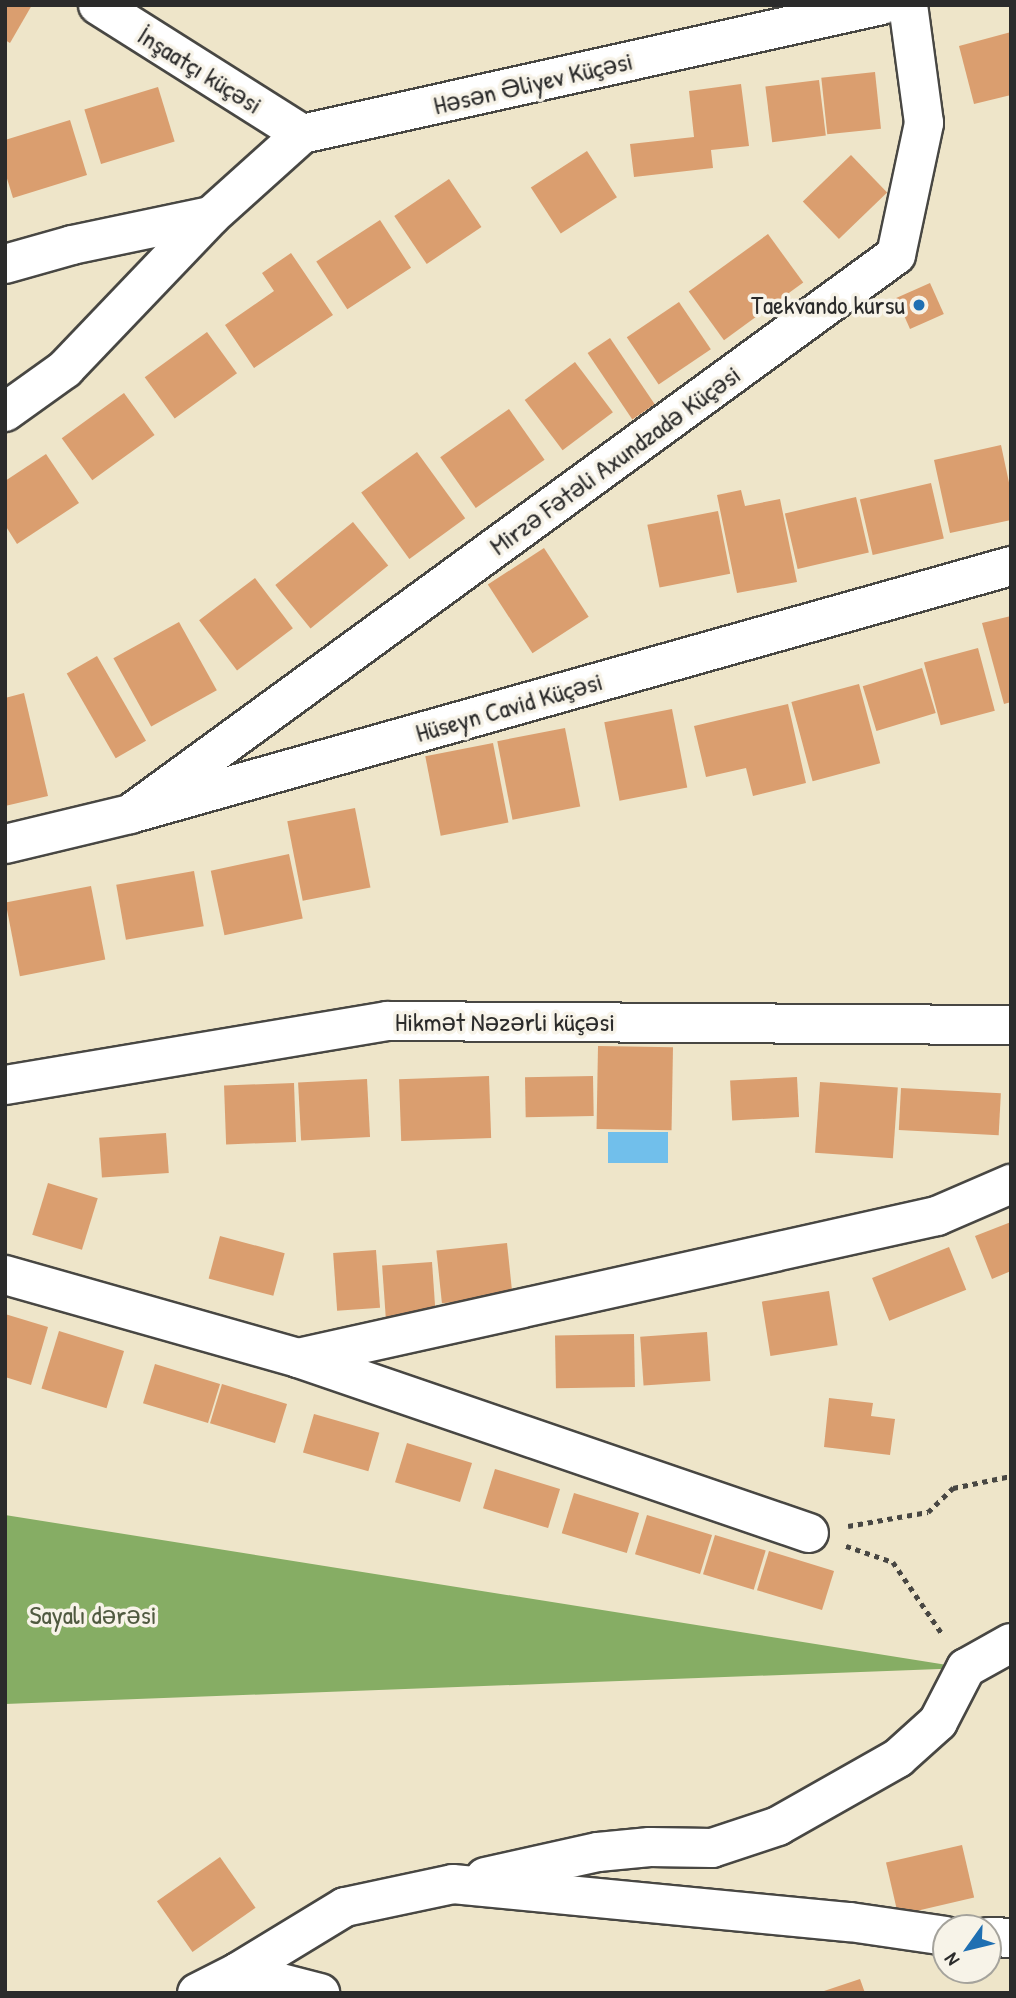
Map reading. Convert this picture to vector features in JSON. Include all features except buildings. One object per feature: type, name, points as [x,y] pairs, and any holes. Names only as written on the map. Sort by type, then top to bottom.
[{"type":"street","name":"İnşaatçı küçəsi","points":[[98,5],[302,134]]},
{"type":"street","name":"Həsən Əliyev Küçəsi","points":[[5,412],[65,369],[211,216],[302,134],[882,5]]},
{"type":"street","name":"Mirzə Fətəli Axundzadə Küçəsi","points":[[130,814],[895,255],[924,123],[908,5]]},
{"type":"street","points":[[5,264],[72,245],[211,216]]},
{"type":"street","name":"Hüseyn Cavid Küçəsi","points":[[5,844],[130,814],[1011,566]]},
{"type":"street","name":"Hikmət Nəzərli küçəsi","points":[[5,1085],[387,1021],[1011,1025]]},
{"type":"street","points":[[298,1358],[937,1216],[1011,1184]]},
{"type":"street","points":[[5,1275],[298,1358],[809,1533]]},
{"type":"street","points":[[197,1993],[238,1972],[345,1907],[598,1852],[650,1847],[712,1848],[778,1826],[898,1758],[938,1722],[966,1668],[1011,1643]]},
{"type":"street","points":[[453,1884],[850,1922],[932,1934]]},
{"type":"street","points":[[238,1972],[320,1993]]},
{"type":"path","points":[[809,1533],[928,1512],[953,1488],[1011,1476]]},
{"type":"path","points":[[809,1533],[893,1562],[966,1668]]},
{"type":"green space","name":"Sayalı dərəsi","points":[[5,1515],[966,1668],[5,1704]]},
{"type":"water","points":[[608,1132],[668,1132],[668,1163],[608,1163]]},
{"type":"place","name":"Taekvando kursu","points":[[919,305]]}]
